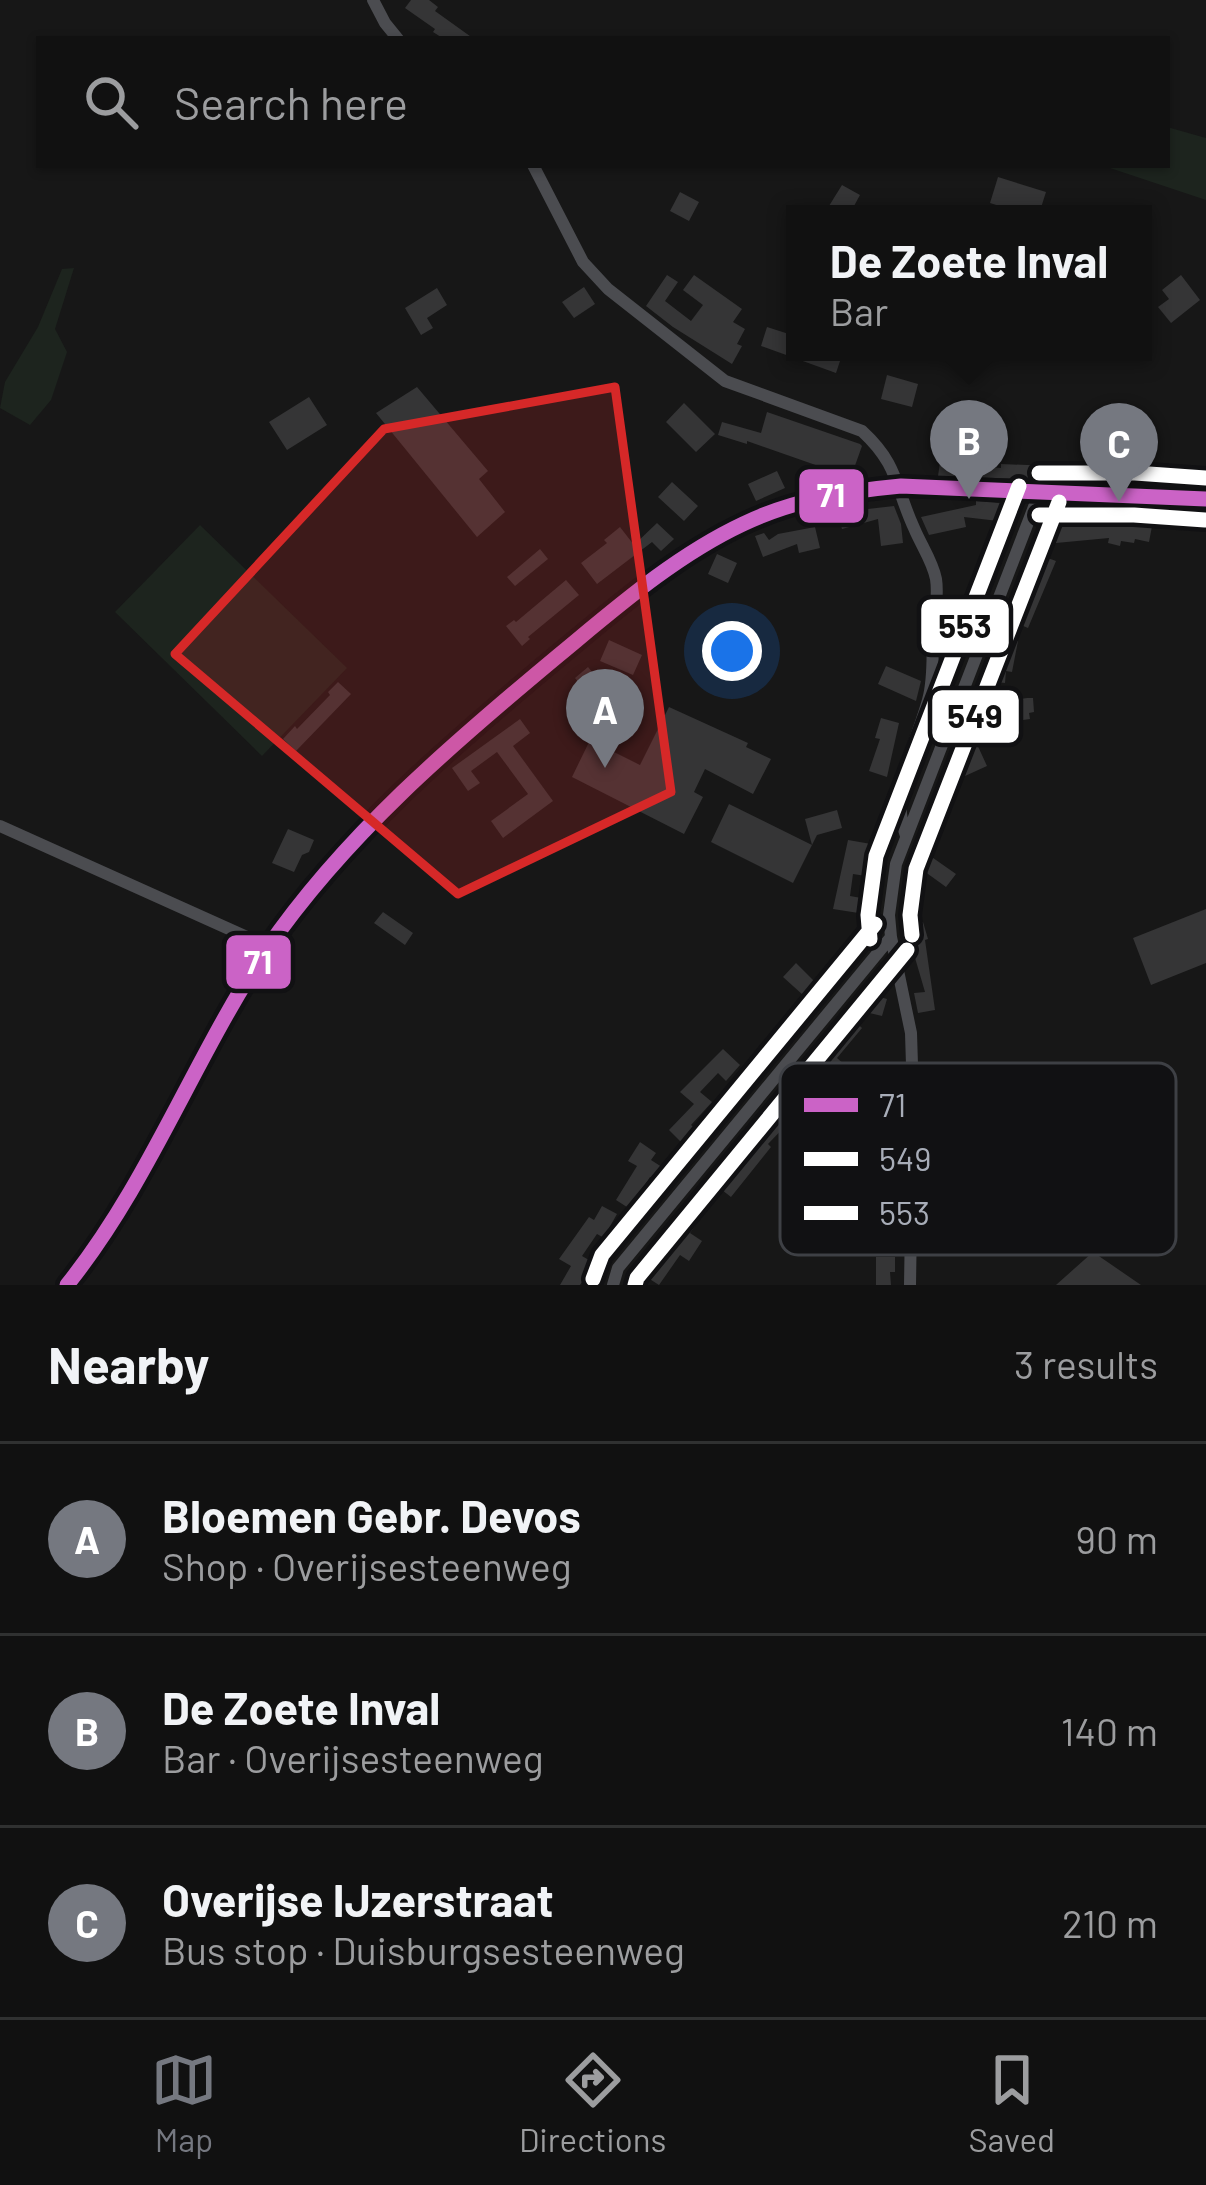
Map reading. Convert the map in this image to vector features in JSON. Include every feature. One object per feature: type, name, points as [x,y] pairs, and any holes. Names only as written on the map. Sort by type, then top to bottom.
[{"type":"street","points":[[373,0],[396,36]]},
{"type":"street","points":[[535,168],[583,262],[608,289],[724,381],[862,431],[878,446],[901,486],[938,592],[930,695],[901,791],[906,836]]},
{"type":"street","points":[[68,1285],[91,1256],[238,996],[315,886],[405,788],[670,566],[764,514],[817,497],[901,486],[1206,499]]},
{"type":"street","points":[[912,1063],[889,915],[896,864],[1040,494]]},
{"type":"street","points":[[0,826],[269,947]]},
{"type":"street","points":[[787,1063],[891,937]]},
{"type":"street","points":[[613,1285],[618,1268],[780,1072]]},
{"type":"street","points":[[910,1285],[911,1255]]},
{"type":"highlighted area","points":[[615,387],[671,792],[458,894],[175,654],[384,429]]},
{"type":"shaded area","points":[[1170,128],[1206,138],[1206,200],[1110,168],[1170,168]]},
{"type":"shaded area","points":[[74,268],[55,329],[67,352],[51,400],[30,425],[0,408],[5,382],[38,327],[62,269]]},
{"type":"shaded area","points":[[200,525],[347,668],[262,756],[115,612]]},
{"type":"building","points":[[411,0],[429,0],[438,7],[435,11],[470,36],[439,36],[405,8]]},
{"type":"building","points":[[998,177],[1046,192],[1042,205],[990,203]]},
{"type":"building","points":[[842,185],[860,195],[855,205],[830,205]]},
{"type":"building","points":[[680,192],[699,202],[689,221],[670,211]]},
{"type":"building","points":[[667,275],[678,282],[665,301],[691,321],[703,305],[683,290],[694,275],[742,309],[733,322],[745,329],[737,344],[742,346],[732,364],[646,306]]},
{"type":"building","points":[[1181,275],[1200,300],[1171,323],[1158,307],[1169,299],[1162,290]]},
{"type":"building","points":[[584,287],[595,304],[574,318],[562,302]]},
{"type":"building","points":[[437,288],[447,305],[427,318],[433,328],[421,335],[405,308]]},
{"type":"building","points":[[767,327],[786,333],[786,355],[761,346]]},
{"type":"building","points":[[803,361],[840,361],[836,373]]},
{"type":"building","points":[[887,375],[918,384],[912,407],[881,399]]},
{"type":"building","points":[[417,387],[488,471],[479,479],[505,512],[477,537],[376,413]]},
{"type":"building","points":[[309,397],[327,425],[287,450],[269,422]]},
{"type":"building","points":[[684,403],[715,434],[696,452],[666,422]]},
{"type":"building","points":[[767,412],[860,444],[852,474],[718,435],[722,422],[761,433]]},
{"type":"building","points":[[1120,443],[1122,467],[1094,469],[1093,445]]},
{"type":"building","points":[[940,462],[1001,468],[1001,464],[1051,466],[1050,480],[938,476]]},
{"type":"building","points":[[1197,466],[1198,487],[1175,486],[1174,467]]},
{"type":"building","points":[[777,471],[785,488],[756,501],[748,484]]},
{"type":"building","points":[[672,482],[698,506],[684,521],[658,497]]},
{"type":"building","points":[[976,501],[1009,504],[1007,522],[964,517],[966,527],[929,535],[921,517],[976,505]]},
{"type":"building","points":[[894,506],[903,543],[881,546],[878,519],[842,529],[838,515]]},
{"type":"building","points":[[1114,517],[1153,521],[1149,542],[1135,539],[1134,543],[1121,541],[1120,546],[1108,543],[1109,538],[1056,543],[1054,522]]},
{"type":"building","points":[[657,523],[674,539],[661,551],[652,542],[597,584],[581,563],[620,527],[634,545]]},
{"type":"building","points":[[815,527],[820,548],[799,553],[797,544],[763,557],[755,536],[764,533],[769,540]]},
{"type":"building","points":[[540,549],[548,559],[515,586],[507,577]]},
{"type":"building","points":[[717,554],[737,563],[728,583],[708,574]]},
{"type":"building","points":[[1037,554],[1056,561],[1028,628],[1009,620]]},
{"type":"building","points":[[982,564],[998,570],[981,614],[965,608]]},
{"type":"building","points":[[566,580],[579,595],[522,646],[506,626]]},
{"type":"building","points":[[995,636],[1018,641],[1005,683],[988,681],[985,674]]},
{"type":"building","points":[[609,640],[642,655],[633,675],[600,661]]},
{"type":"building","points":[[886,666],[921,681],[916,701],[878,684]]},
{"type":"building","points":[[588,667],[607,690],[594,701],[575,678]]},
{"type":"building","points":[[338,682],[351,694],[296,751],[283,739]]},
{"type":"building","points":[[1033,698],[1030,719],[1010,722],[1012,728],[998,733],[994,724],[983,728],[981,705]]},
{"type":"building","points":[[669,707],[748,743],[746,747],[771,759],[753,794],[705,769],[694,792],[703,797],[684,834],[572,777],[590,740],[640,765]]},
{"type":"building","points":[[881,718],[899,723],[887,777],[869,771],[880,739],[875,738]]},
{"type":"building","points":[[520,719],[530,733],[513,746],[553,801],[503,838],[491,821],[528,794],[497,752],[471,771],[480,783],[468,791],[452,768]]},
{"type":"building","points":[[976,742],[987,766],[965,776],[956,758]]},
{"type":"building","points":[[729,804],[812,845],[793,883],[711,842]]},
{"type":"building","points":[[837,810],[842,828],[817,835],[812,845],[805,819]]},
{"type":"building","points":[[288,829],[314,840],[294,872],[272,863]]},
{"type":"building","points":[[848,840],[871,844],[872,877],[853,874],[850,896],[867,899],[865,914],[833,909]]},
{"type":"building","points":[[926,853],[956,874],[946,887],[917,866]]},
{"type":"building","points":[[1206,909],[1206,963],[1151,985],[1133,938]]},
{"type":"building","points":[[383,912],[413,933],[405,945],[374,923]]},
{"type":"building","points":[[923,922],[935,1010],[918,1013],[914,993],[925,992],[906,927]]},
{"type":"building","points":[[796,963],[815,982],[803,995],[783,977]]},
{"type":"building","points":[[862,992],[887,999],[882,1016],[857,1010]]},
{"type":"building","points":[[853,1020],[862,1028],[837,1058],[843,1063],[810,1063]]},
{"type":"building","points":[[723,1049],[740,1065],[726,1081],[718,1073],[700,1092],[712,1102],[682,1143],[669,1130],[694,1104],[680,1092]]},
{"type":"building","points":[[780,1105],[780,1132],[731,1197],[713,1183]]},
{"type":"building","points":[[640,1142],[656,1153],[651,1160],[665,1169],[657,1181],[650,1177],[630,1209],[616,1200],[637,1166],[628,1161]]},
{"type":"building","points":[[602,1206],[617,1214],[606,1239],[597,1234],[582,1256],[594,1263],[580,1285],[560,1285],[571,1266],[559,1259]]},
{"type":"building","points":[[687,1206],[702,1216],[690,1233],[702,1241],[689,1261],[680,1255],[659,1285],[645,1276]]},
{"type":"building","points":[[1090,1255],[1097,1255],[1141,1285],[1056,1285]]},
{"type":"building","points":[[876,1257],[895,1257],[891,1285],[876,1285]]},
{"type":"transit line","name":"553","points":[[1039,473],[1206,478]]},
{"type":"transit line","name":"553","points":[[870,939],[868,915],[876,856],[1019,486]]},
{"type":"transit line","name":"71","points":[[67,1285],[123,1205],[240,991],[330,868],[479,722],[670,567],[762,516],[820,498],[881,488],[1206,499]]},
{"type":"transit line","name":"549","points":[[912,935],[916,869],[1059,502]]},
{"type":"transit line","name":"549","points":[[1039,515],[1205,520]]},
{"type":"transit line","name":"553","points":[[593,1279],[602,1255],[875,924]]},
{"type":"transit line","name":"549","points":[[814,1063],[907,950]]},
{"type":"transit line","name":"549","points":[[635,1285],[780,1104]]},
{"type":"place","name":"De Zoete Inval","points":[[969,499]]},
{"type":"place","name":"Overijse IJzerstraat","points":[[1119,502]]},
{"type":"place","name":"Bloemen Gebr. Devos","points":[[605,768]]}]
